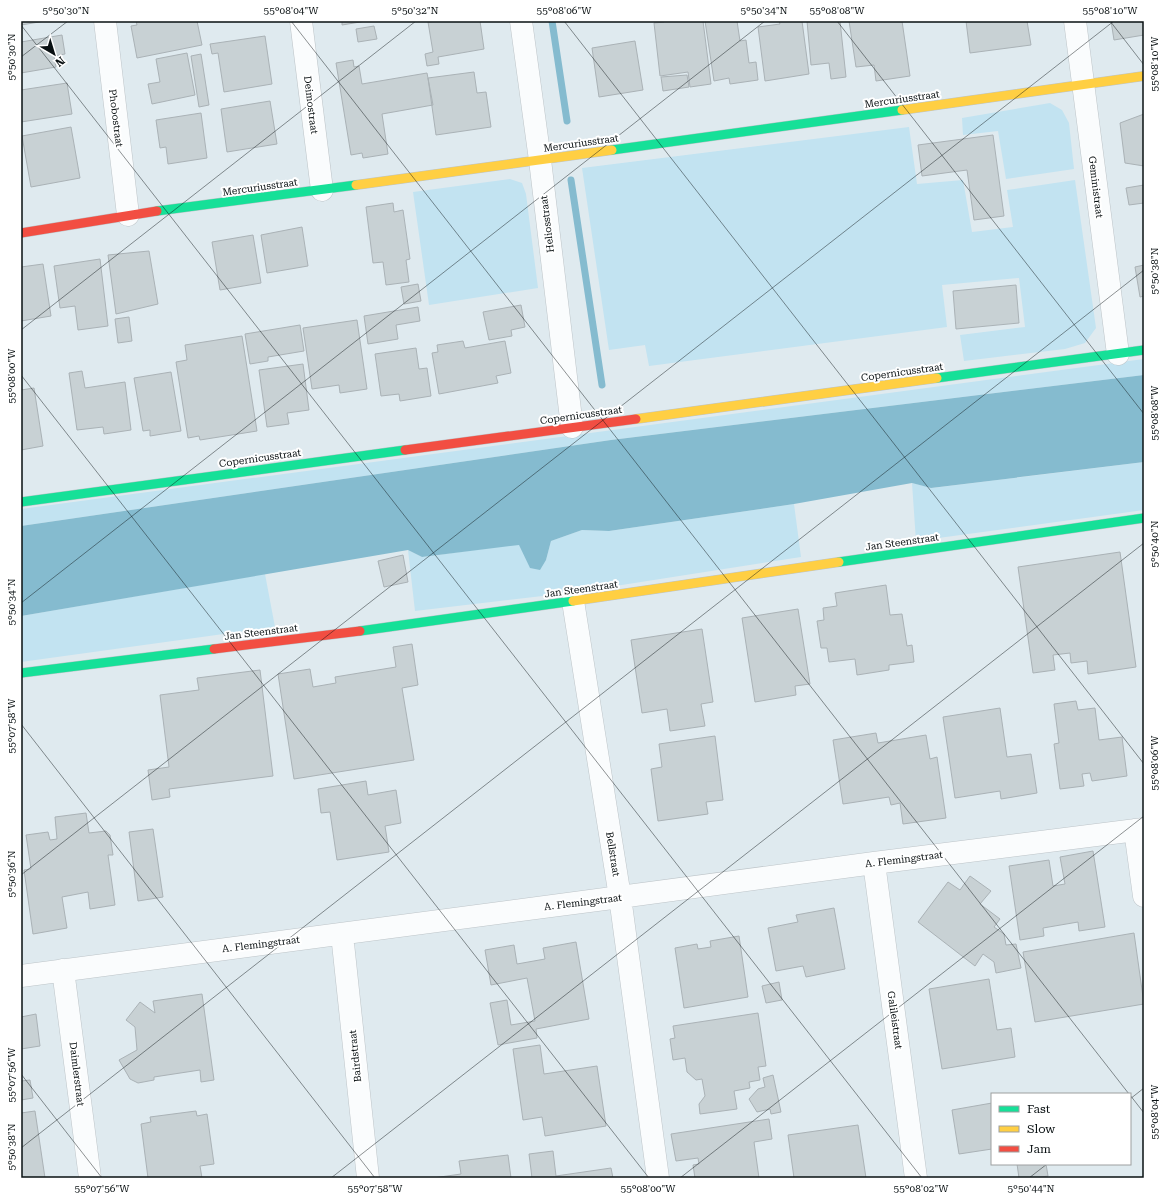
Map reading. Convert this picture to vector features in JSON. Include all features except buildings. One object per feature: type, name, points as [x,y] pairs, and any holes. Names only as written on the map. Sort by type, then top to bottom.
[{"type":"street","name":"Phobostraat","points":[[104,21],[128,215]]},
{"type":"street","name":"Deimostraat","points":[[300,21],[322,190]]},
{"type":"street","name":"Heliosstraat","points":[[521,21],[540,160],[572,427]]},
{"type":"street","name":"Geministraat","points":[[1075,21],[1118,354]]},
{"type":"street","name":"Mercuriusstraat","points":[[21,234],[128,215],[322,190],[1144,76]]},
{"type":"street","name":"Copernicusstraat","points":[[21,502],[1144,350]]},
{"type":"street","name":"Jan Steenstraat","points":[[21,673],[399,626],[1144,518]]},
{"type":"street","name":"Bellstraat","points":[[573,601],[620,897],[658,1178]]},
{"type":"street","name":"A. Flemingstraat","points":[[21,976],[1140,829]]},
{"type":"street","points":[[1140,829],[1144,896]]},
{"type":"street","name":"Galileistraat","points":[[874,863],[916,1178]]},
{"type":"street","name":"Bairdstraat","points":[[342,934],[368,1178]]},
{"type":"street","name":"Daimlerstraat","points":[[63,970],[90,1178]]},
{"type":"shaded area","points":[[1050,103],[1062,110],[1069,123],[1074,169],[1006,179],[998,131],[963,135],[962,118]]},
{"type":"shaded area","points":[[909,127],[917,184],[963,180],[972,232],[1013,227],[1007,190],[1075,180],[1096,328],[1085,343],[1065,349],[964,361],[960,335],[1025,327],[1019,278],[942,285],[947,327],[649,366],[645,345],[609,350],[582,168]]},
{"type":"shaded area","points":[[510,179],[522,183],[526,194],[538,288],[429,305],[413,192]]},
{"type":"shaded area","points":[[1144,359],[1144,375],[611,440],[21,526],[21,509]]},
{"type":"shaded area","points":[[1144,375],[1144,462],[931,488],[912,483],[794,504],[609,531],[582,530],[551,541],[546,560],[540,570],[530,568],[519,545],[422,557],[408,550],[21,616],[21,526],[611,440]]},
{"type":"shaded area","points":[[1144,462],[1144,510],[916,541],[912,483],[932,488]]},
{"type":"shaded area","points":[[794,504],[801,557],[577,592],[415,611],[408,550],[422,557],[519,544],[530,567],[546,560],[551,541],[582,530],[609,531]]},
{"type":"shaded area","points":[[265,574],[275,627],[21,662],[21,616]]},
{"type":"waterway","points":[[552,21],[567,121]]},
{"type":"waterway","points":[[571,180],[602,385]]},
{"type":"traffic: fast","points":[[612,150],[902,110]]},
{"type":"traffic: fast","points":[[157,211],[356,185]]},
{"type":"traffic: fast","points":[[937,378],[1144,350]]},
{"type":"traffic: fast","points":[[21,502],[405,450]]},
{"type":"traffic: fast","points":[[839,562],[1144,518]]},
{"type":"traffic: fast","points":[[360,631],[573,601]]},
{"type":"traffic: fast","points":[[21,673],[214,649]]},
{"type":"traffic: slow","points":[[902,110],[1144,76]]},
{"type":"traffic: slow","points":[[356,185],[612,150]]},
{"type":"traffic: slow","points":[[636,419],[937,378]]},
{"type":"traffic: slow","points":[[573,601],[839,562]]},
{"type":"traffic: jam","points":[[21,233],[157,211]]},
{"type":"traffic: jam","points":[[405,450],[636,419]]},
{"type":"traffic: jam","points":[[214,649],[360,631]]}]
